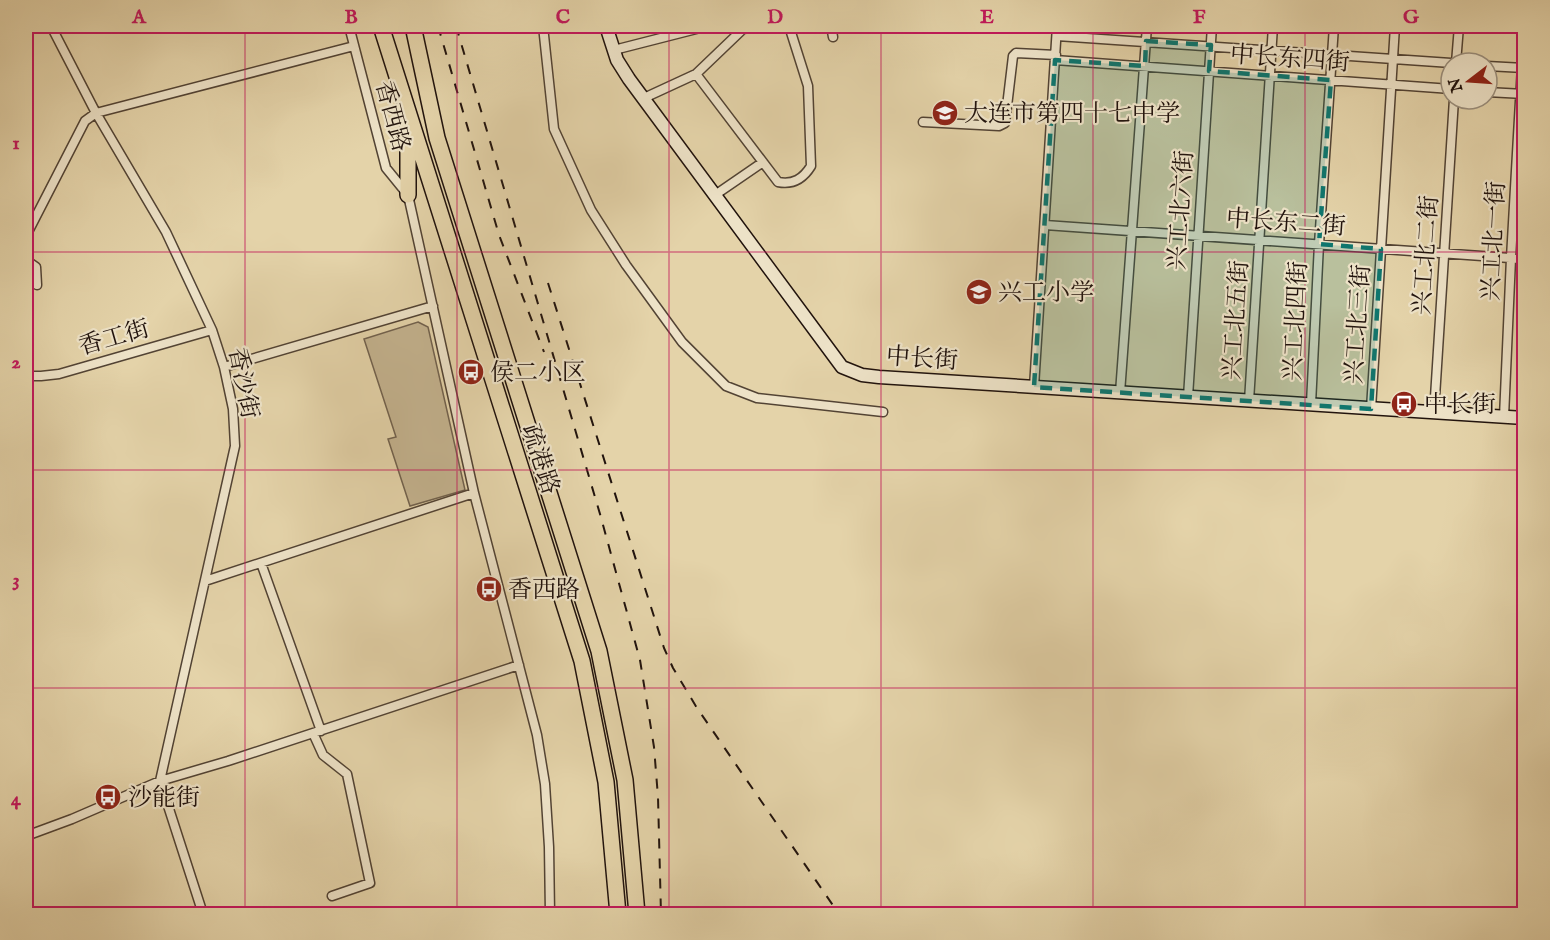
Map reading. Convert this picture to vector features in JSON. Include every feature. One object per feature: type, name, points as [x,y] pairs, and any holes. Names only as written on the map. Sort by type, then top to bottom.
[{"type":"highway","name":"疏港路","points":[[381,26],[582,661],[606,782],[618,915]]},
{"type":"highway","points":[[404,26],[437,138],[599,651],[626,780],[638,915]]},
{"type":"highway","points":[[413,26],[437,138]]},
{"type":"highway","points":[[408,113],[408,195]]},
{"type":"street","name":"香沙街","points":[[51,26],[96,113],[166,232],[212,330],[224,367],[233,409],[235,446],[160,781]]},
{"type":"street","name":"香西路","points":[[349,26],[386,168],[408,195],[474,493],[537,735],[545,784],[550,915]]},
{"type":"street","points":[[543,26],[554,129],[591,210],[626,265],[682,342],[726,386],[757,398],[883,412]]},
{"type":"street","name":"中长街","points":[[606,26],[617,60],[842,368],[862,375],[1524,418]]},
{"type":"street","points":[[614,51],[708,26]]},
{"type":"street","points":[[644,98],[696,74],[743,29],[759,26]]},
{"type":"street","points":[[696,74],[778,182],[787,184],[799,180],[811,166],[808,86],[789,26]]},
{"type":"street","points":[[831,26],[832,38]]},
{"type":"street","points":[[1034,387],[1057,26]]},
{"type":"street","points":[[1120,393],[1130,231],[1147,26]]},
{"type":"street","name":"兴工北六街","points":[[1188,397],[1212,26]]},
{"type":"street","name":"兴工北五街","points":[[1249,401],[1273,26]]},
{"type":"street","name":"兴工北四街","points":[[1311,404],[1334,26]]},
{"type":"street","name":"兴工北三街","points":[[1371,409],[1395,26]]},
{"type":"street","points":[[1457,51],[1459,26]]},
{"type":"street","name":"兴工北一街","points":[[1504,417],[1510,258],[1523,94],[1524,30]]},
{"type":"street","name":"中长东四街","points":[[1057,36],[1439,62]]},
{"type":"street","points":[[26,231],[29,230],[85,121],[96,113],[354,46]]},
{"type":"street","name":"中长东四街","points":[[923,122],[1003,125],[1012,56],[1016,53],[1145,66],[1439,88]]},
{"type":"street","points":[[1499,67],[1523,68]]},
{"type":"street","points":[[1499,93],[1523,94]]},
{"type":"street","name":"兴工北二街","points":[[1434,413],[1453,111]]},
{"type":"street","points":[[716,195],[763,162]]},
{"type":"street","name":"中长东二街","points":[[1045,225],[1524,260]]},
{"type":"street","points":[[26,261],[36,267],[37,285]]},
{"type":"street","points":[[224,367],[433,306]]},
{"type":"street","name":"香工街","points":[[26,376],[58,374],[212,330]]},
{"type":"street","points":[[205,581],[474,493]]},
{"type":"street","points":[[261,563],[323,754],[347,774],[370,884],[332,896]]},
{"type":"street","points":[[26,836],[160,781],[519,665]]},
{"type":"street","points":[[160,781],[203,915]]},
{"type":"highlighted area","points":[[1146,41],[1211,45],[1209,71],[1331,80],[1319,244],[1381,249],[1371,409],[1034,387],[1055,60],[1145,66]]},
{"type":"shaded area","points":[[418,322],[428,327],[465,490],[410,506],[388,439],[396,437],[364,339]]},
{"type":"railway","points":[[438,26],[499,235],[544,352]]},
{"type":"railway","points":[[456,26],[600,514],[640,660],[654,747],[658,797],[661,914]]},
{"type":"railway","points":[[548,283],[664,648],[673,668],[697,708],[839,914]]},
{"type":"place","name":"大连市第四十七中学","points":[[945,113]]},
{"type":"place","name":"兴工小学","points":[[979,292]]},
{"type":"place","name":"侯二小区","points":[[471,372]]},
{"type":"place","name":"中长街","points":[[1404,404]]},
{"type":"place","name":"香西路","points":[[489,589]]},
{"type":"place","name":"沙能街","points":[[108,797]]}]
